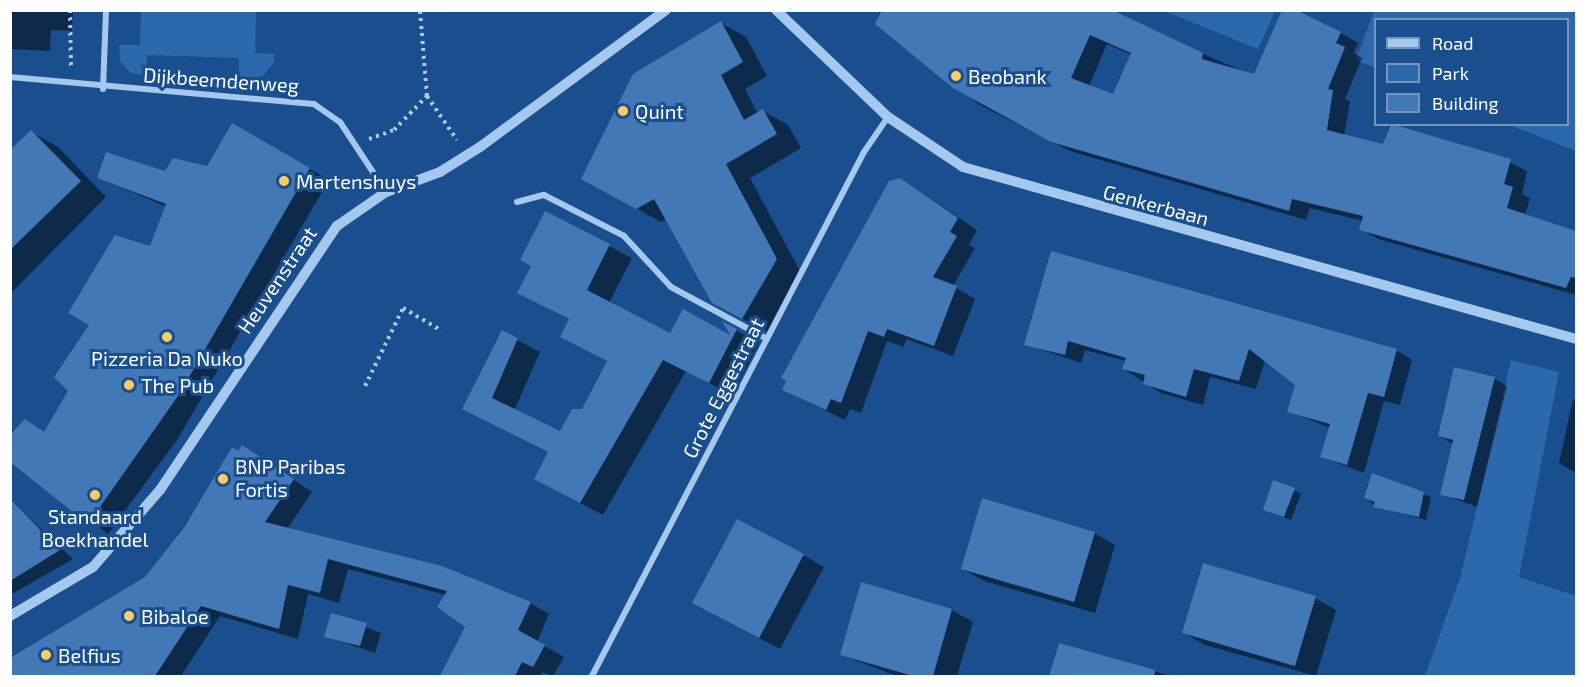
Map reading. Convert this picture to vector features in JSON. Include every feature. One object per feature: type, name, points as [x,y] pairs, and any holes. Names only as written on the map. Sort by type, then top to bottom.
[{"type":"street","points":[[104,89],[106,10]]},
{"type":"street","name":"Heuvenstraat","points":[[10,616],[93,567],[160,490],[318,248],[351,214],[386,192],[466,155],[666,10]]},
{"type":"street","name":"Genkerbaan","points":[[776,10],[888,117],[938,153],[989,177],[1576,339]]},
{"type":"street","name":"Dijkbeemdenweg","points":[[10,77],[104,89],[297,99],[330,114],[358,147],[386,192]]},
{"type":"street","name":"Grote Eggestraat","points":[[592,676],[767,339],[888,117]]},
{"type":"street","points":[[517,202],[544,195],[624,237],[671,287],[767,339]]},
{"type":"path","points":[[69,84],[70,10]]},
{"type":"path","points":[[420,10],[427,96],[466,155]]},
{"type":"path","points":[[358,147],[380,131],[394,130],[427,96]]},
{"type":"path","points":[[365,386],[403,308],[442,331]]},
{"type":"green space","points":[[1275,10],[1258,49],[1164,11]]},
{"type":"green space","points":[[141,11],[256,11],[255,53],[275,54],[274,62],[263,76],[250,79],[239,78],[239,58],[147,55],[146,75],[131,73],[120,61],[119,45],[140,45]]},
{"type":"green space","points":[[1374,11],[1576,11],[1576,151],[1513,126],[1569,126],[1569,18],[1374,18],[1374,68],[1356,60]]},
{"type":"green space","points":[[1511,360],[1559,372],[1519,577],[1576,596],[1576,676],[1425,676],[1461,575]]},
{"type":"building","points":[[882,10],[1112,10],[1203,53],[1202,59],[1254,74],[1282,10],[1296,10],[1341,32],[1336,43],[1345,47],[1328,89],[1333,90],[1327,130],[1383,144],[1390,126],[1398,126],[1511,159],[1504,184],[1513,187],[1507,208],[1576,231],[1576,278],[1571,277],[1566,288],[1359,230],[1363,216],[1292,199],[1289,211],[1051,142],[953,88],[875,24]],"holes":[[[1090,35],[1131,53],[1113,94],[1071,78]]]},
{"type":"building","points":[[721,21],[743,62],[721,75],[744,120],[763,109],[777,134],[726,164],[777,259],[742,319],[712,303],[654,199],[636,209],[581,179],[633,74]]},
{"type":"building","points":[[232,123],[310,168],[178,396],[88,524],[10,462],[10,435],[25,419],[44,432],[68,391],[54,377],[89,325],[68,313],[115,235],[150,246],[166,204],[97,178],[106,152],[165,171],[173,158],[207,166]]},
{"type":"building","points":[[31,130],[81,181],[10,250],[10,150]]},
{"type":"building","points":[[900,178],[958,218],[950,232],[957,236],[933,277],[957,286],[934,346],[887,329],[884,337],[868,331],[841,403],[831,399],[826,410],[782,390],[786,381],[781,378],[889,181]]},
{"type":"building","points":[[545,211],[610,244],[587,290],[670,333],[683,309],[730,335],[722,321],[737,329],[709,383],[663,360],[580,503],[534,479],[548,452],[462,409],[502,330],[518,338],[492,398],[560,431],[572,409],[582,409],[607,361],[560,337],[569,319],[517,293],[531,266],[520,260]]},
{"type":"building","points":[[1051,251],[1397,349],[1384,397],[1368,393],[1347,465],[1320,457],[1330,424],[1287,412],[1295,385],[1249,349],[1239,381],[1194,369],[1186,397],[1143,384],[1145,375],[1122,369],[1126,358],[1068,341],[1065,355],[1024,345]]},
{"type":"building","points":[[1454,367],[1495,377],[1464,500],[1440,495],[1453,440],[1438,436]]},
{"type":"building","points":[[242,445],[294,479],[265,522],[442,566],[531,602],[518,630],[545,645],[533,667],[522,662],[515,676],[440,676],[465,627],[437,607],[447,591],[328,559],[320,593],[288,585],[279,629],[201,606],[155,676],[10,676],[10,658],[145,577],[185,526],[232,447],[238,451]]},
{"type":"building","points":[[1372,473],[1424,492],[1419,517],[1373,507],[1375,502],[1364,498]]},
{"type":"building","points":[[1273,480],[1295,488],[1284,517],[1263,510]]},
{"type":"building","points":[[982,498],[1095,532],[1074,602],[961,569]]},
{"type":"building","points":[[10,499],[60,550],[10,581]]},
{"type":"building","points":[[737,519],[804,554],[759,638],[692,603]]},
{"type":"building","points":[[1203,563],[1316,596],[1295,666],[1182,633]]},
{"type":"building","points":[[861,582],[952,609],[933,676],[913,676],[840,655]]},
{"type":"building","points":[[331,613],[367,623],[360,646],[324,637]]},
{"type":"building","points":[[1059,643],[1155,670],[1154,676],[1049,676]]},
{"type":"place","name":"Beobank","points":[[956,76]]},
{"type":"place","name":"Quint","points":[[623,111]]},
{"type":"place","name":"Martenshuys","points":[[284,181]]},
{"type":"place","name":"Pizzeria Da Nuko","points":[[167,337]]},
{"type":"place","name":"The Pub","points":[[129,385]]},
{"type":"place","name":"BNP Paribas Fortis","points":[[223,479]]},
{"type":"place","name":"Standaard Boekhandel","points":[[95,495]]},
{"type":"place","name":"Bibaloe","points":[[129,616]]},
{"type":"place","name":"Belfius","points":[[46,655]]}]
